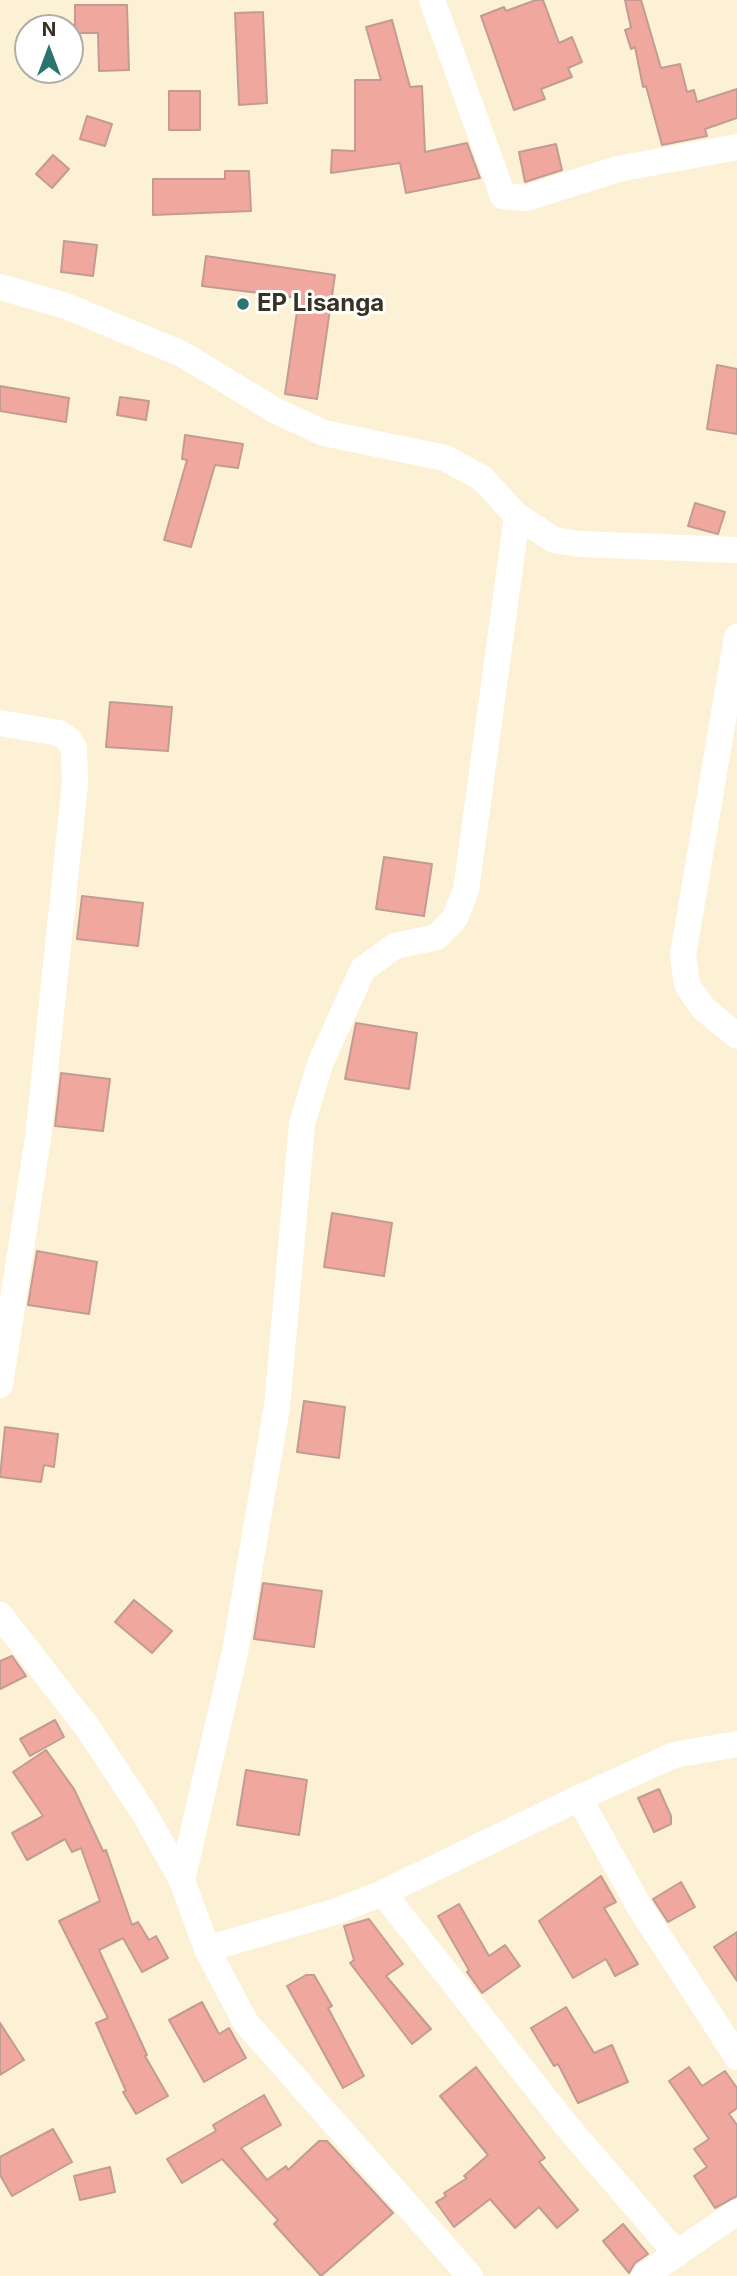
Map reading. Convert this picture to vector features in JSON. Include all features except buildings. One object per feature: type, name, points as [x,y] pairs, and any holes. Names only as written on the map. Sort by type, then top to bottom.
[{"type":"street","points":[[432,0],[503,196],[526,198],[618,169],[737,147]]},
{"type":"street","points":[[0,287],[66,306],[182,354],[276,411],[324,433],[444,458],[482,478],[517,516],[554,540],[580,544],[737,550]]},
{"type":"street","points":[[182,1880],[235,1652],[277,1407],[302,1124],[320,1064],[363,969],[395,946],[437,937],[454,918],[466,890],[517,516]]},
{"type":"street","points":[[737,637],[683,955],[687,985],[704,1009],[737,1036]]},
{"type":"street","points":[[0,723],[59,733],[69,740],[74,749],[75,783],[38,1138],[0,1385]]},
{"type":"street","points":[[0,1615],[87,1727],[144,1814],[182,1880],[207,1949],[246,2023],[470,2276]]},
{"type":"street","points":[[207,1949],[334,1912],[383,1893],[674,1755],[737,1744]]},
{"type":"street","points":[[579,1798],[639,1906],[737,2057]]},
{"type":"street","points":[[383,1893],[566,2124],[677,2255]]},
{"type":"street","points":[[644,2276],[737,2212]]},
{"type":"place","name":"EP Lisanga","points":[[243,304]]}]
